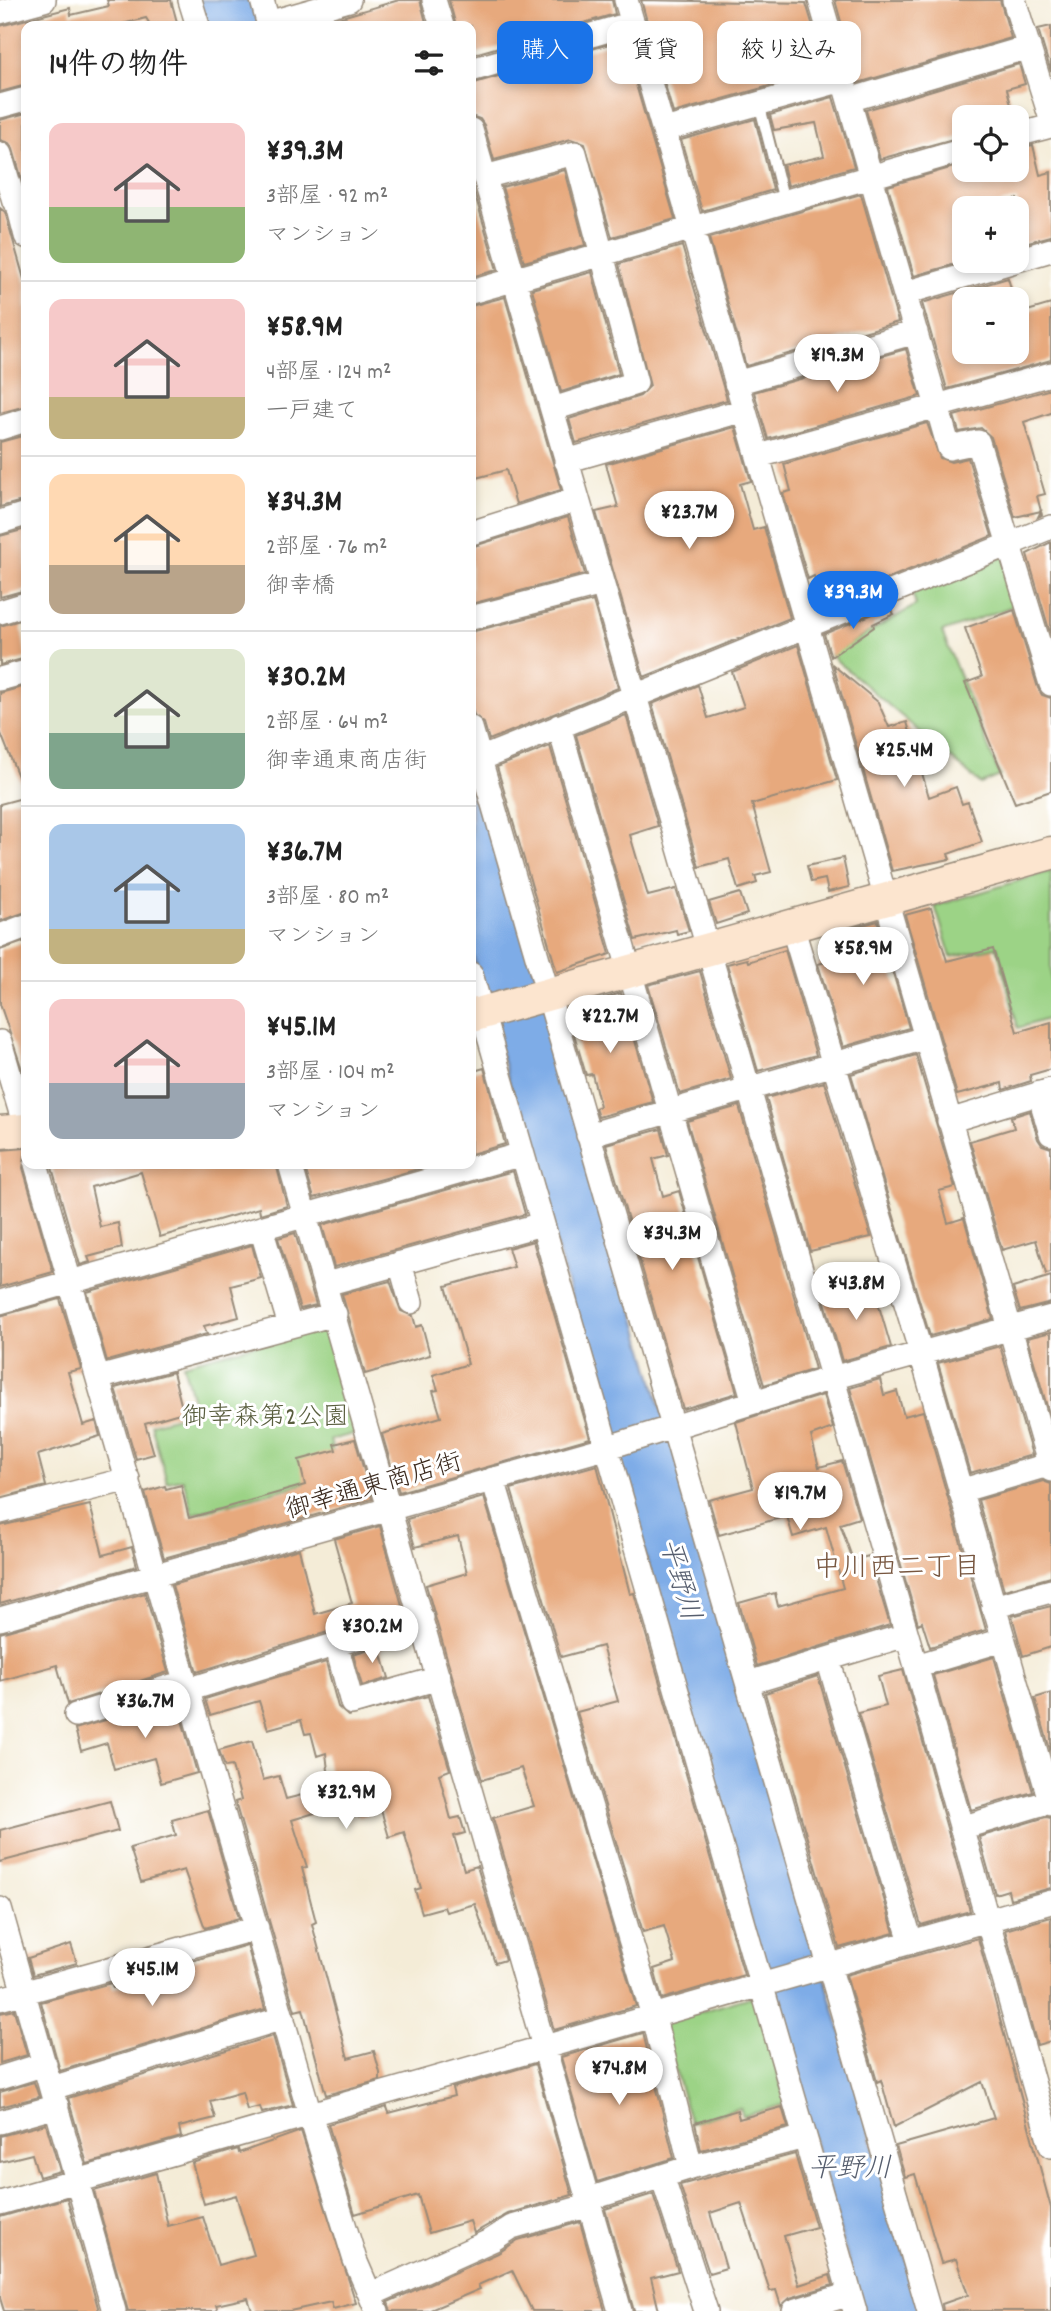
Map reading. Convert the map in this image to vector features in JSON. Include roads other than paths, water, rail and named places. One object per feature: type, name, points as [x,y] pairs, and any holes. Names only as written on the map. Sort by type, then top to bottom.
[{"type":"street","points":[[0,12],[44,0]]},
{"type":"street","points":[[190,0],[196,21]]},
{"type":"street","points":[[262,0],[268,21]]},
{"type":"street","points":[[279,21],[349,0]]},
{"type":"street","points":[[434,0],[440,21]]},
{"type":"street","points":[[626,0],[631,21]]},
{"type":"street","points":[[820,0],[949,448],[978,442],[1051,684]]},
{"type":"street","points":[[1014,0],[1051,119]]},
{"type":"street","points":[[476,69],[607,30]]},
{"type":"street","points":[[664,130],[759,103],[846,90],[1029,47]]},
{"type":"street","points":[[650,84],[759,456],[806,629],[1051,1466],[960,1491]]},
{"type":"street","points":[[0,106],[21,100]]},
{"type":"street","points":[[1029,132],[1051,126]]},
{"type":"street","points":[[476,148],[916,1666],[1051,2146]]},
{"type":"street","points":[[484,177],[575,153],[636,383],[553,409]]},
{"type":"street","points":[[476,290],[952,153]]},
{"type":"street","points":[[0,154],[21,221]]},
{"type":"street","points":[[1029,256],[1051,250]]},
{"type":"street","points":[[905,293],[972,273]]},
{"type":"street","points":[[737,383],[916,332]]},
{"type":"street","points":[[759,456],[1051,374]]},
{"type":"street","points":[[566,461],[744,410]]},
{"type":"street","points":[[0,428],[21,422]]},
{"type":"street","points":[[476,531],[578,499]]},
{"type":"street","points":[[0,522],[21,516]]},
{"type":"street","points":[[476,763],[558,726],[806,629],[1051,527]]},
{"type":"street","points":[[476,617],[602,584]]},
{"type":"street","points":[[0,612],[21,606]]},
{"type":"street","points":[[0,679],[21,673]]},
{"type":"street","points":[[558,726],[754,1402]]},
{"type":"street","points":[[476,766],[588,1135],[827,1967],[929,2311]]},
{"type":"street","points":[[480,1014],[1051,853]]},
{"type":"street","points":[[792,926],[921,1353],[1051,1802],[961,1828]]},
{"type":"street","points":[[0,936],[21,928]]},
{"type":"street","points":[[476,996],[609,1447],[853,2302],[794,2311]]},
{"type":"street","points":[[588,1135],[925,1038]]},
{"type":"street","points":[[0,1042],[21,1113]]},
{"type":"street","points":[[949,1121],[1045,1092],[1051,1135]]},
{"type":"street","points":[[0,1132],[21,1130]]},
{"type":"street","points":[[476,1167],[522,1154]]},
{"type":"street","points":[[37,1169],[310,2114],[355,2260],[374,2303],[512,2227],[691,2167],[805,2137]]},
{"type":"street","points":[[291,1169],[620,2311]]},
{"type":"street","points":[[0,1301],[470,1169]]},
{"type":"street","points":[[326,1284],[542,1224]]},
{"type":"street","points":[[261,1228],[290,1326]]},
{"type":"street","points":[[400,1263],[411,1301]]},
{"type":"street","points":[[98,1378],[335,1314]]},
{"type":"street","name":"御幸通東商店街","points":[[0,1619],[672,1429],[832,1378],[1051,1317]]},
{"type":"street","points":[[0,1512],[128,1479]]},
{"type":"street","points":[[494,1479],[653,2016],[691,2167]]},
{"type":"street","points":[[993,1607],[1051,1591]]},
{"type":"street","points":[[76,1715],[422,1618]]},
{"type":"street","points":[[747,1683],[906,1635]]},
{"type":"street","points":[[916,1666],[1003,1640]]},
{"type":"street","points":[[336,1644],[352,1703],[439,1678]]},
{"type":"street","points":[[828,1659],[911,1942]]},
{"type":"street","points":[[0,2203],[1051,1902]]},
{"type":"street","points":[[0,1909],[114,2311]]},
{"type":"street","points":[[0,1999],[257,1928]]},
{"type":"street","points":[[0,2122],[54,2097],[283,2018]]},
{"type":"street","points":[[0,2078],[45,2064]]},
{"type":"street","points":[[662,2176],[706,2311]]},
{"type":"lane","points":[[759,103],[785,201]]},
{"type":"water","points":[[197,0],[255,0],[261,21],[203,21]]},
{"type":"water","name":"平野川","points":[[476,765],[921,2311],[863,2311],[476,966]]},
{"type":"district","name":"中川西二丁目","points":[[897,1565]]},
{"type":"park label","name":"御幸森第2公園","points":[[265,1415]]}]
